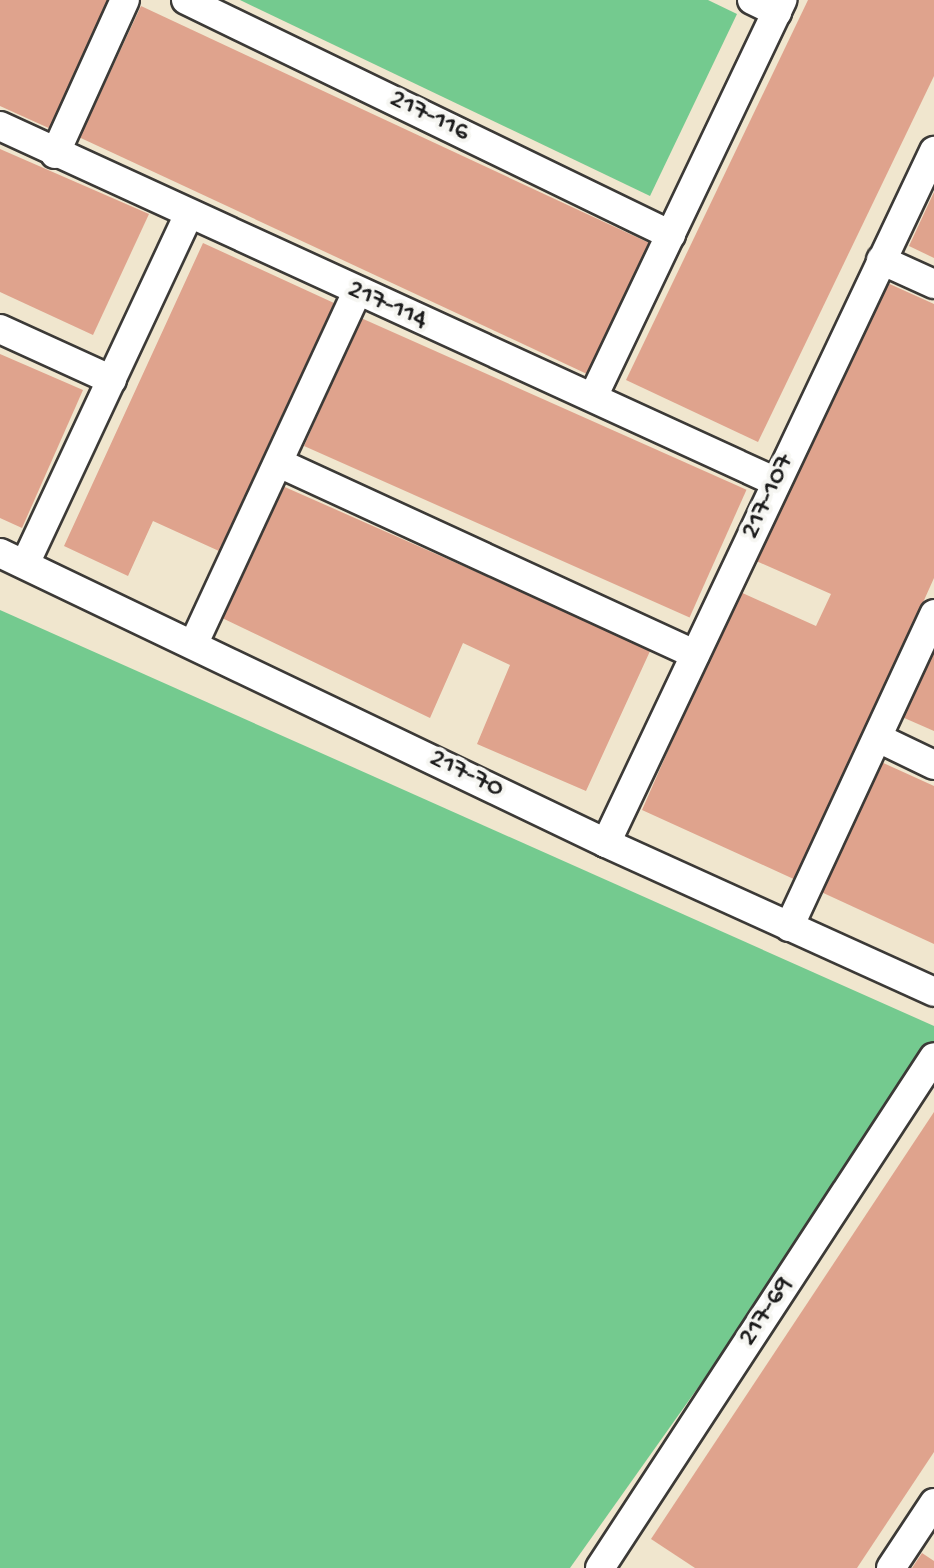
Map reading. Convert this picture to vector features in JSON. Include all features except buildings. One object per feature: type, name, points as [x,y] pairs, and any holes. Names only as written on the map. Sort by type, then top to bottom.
[{"type":"street","points":[[55,154],[125,0]]},
{"type":"street","name":"217-116","points":[[186,0],[671,235]]},
{"type":"street","points":[[593,398],[671,235],[770,4]]},
{"type":"street","name":"217-114","points":[[0,126],[776,482]]},
{"type":"street","name":"217-107","points":[[606,843],[934,152]]},
{"type":"street","points":[[13,558],[112,380],[190,214]]},
{"type":"street","points":[[882,260],[934,284]]},
{"type":"street","points":[[194,644],[357,292]]},
{"type":"street","points":[[0,329],[112,380]]},
{"type":"street","points":[[279,464],[695,654]]},
{"type":"street","name":"217-70","points":[[13,558],[606,843],[934,992]]},
{"type":"street","points":[[789,927],[934,614]]},
{"type":"street","points":[[878,738],[934,765]]},
{"type":"street","name":"217-69","points":[[612,1564],[934,1057]]},
{"type":"street","points":[[891,1568],[934,1503]]},
{"type":"green space","points":[[240,0],[708,0],[737,14],[650,196]]},
{"type":"green space","points":[[0,610],[934,1026],[934,1055],[570,1568],[0,1568]]}]
